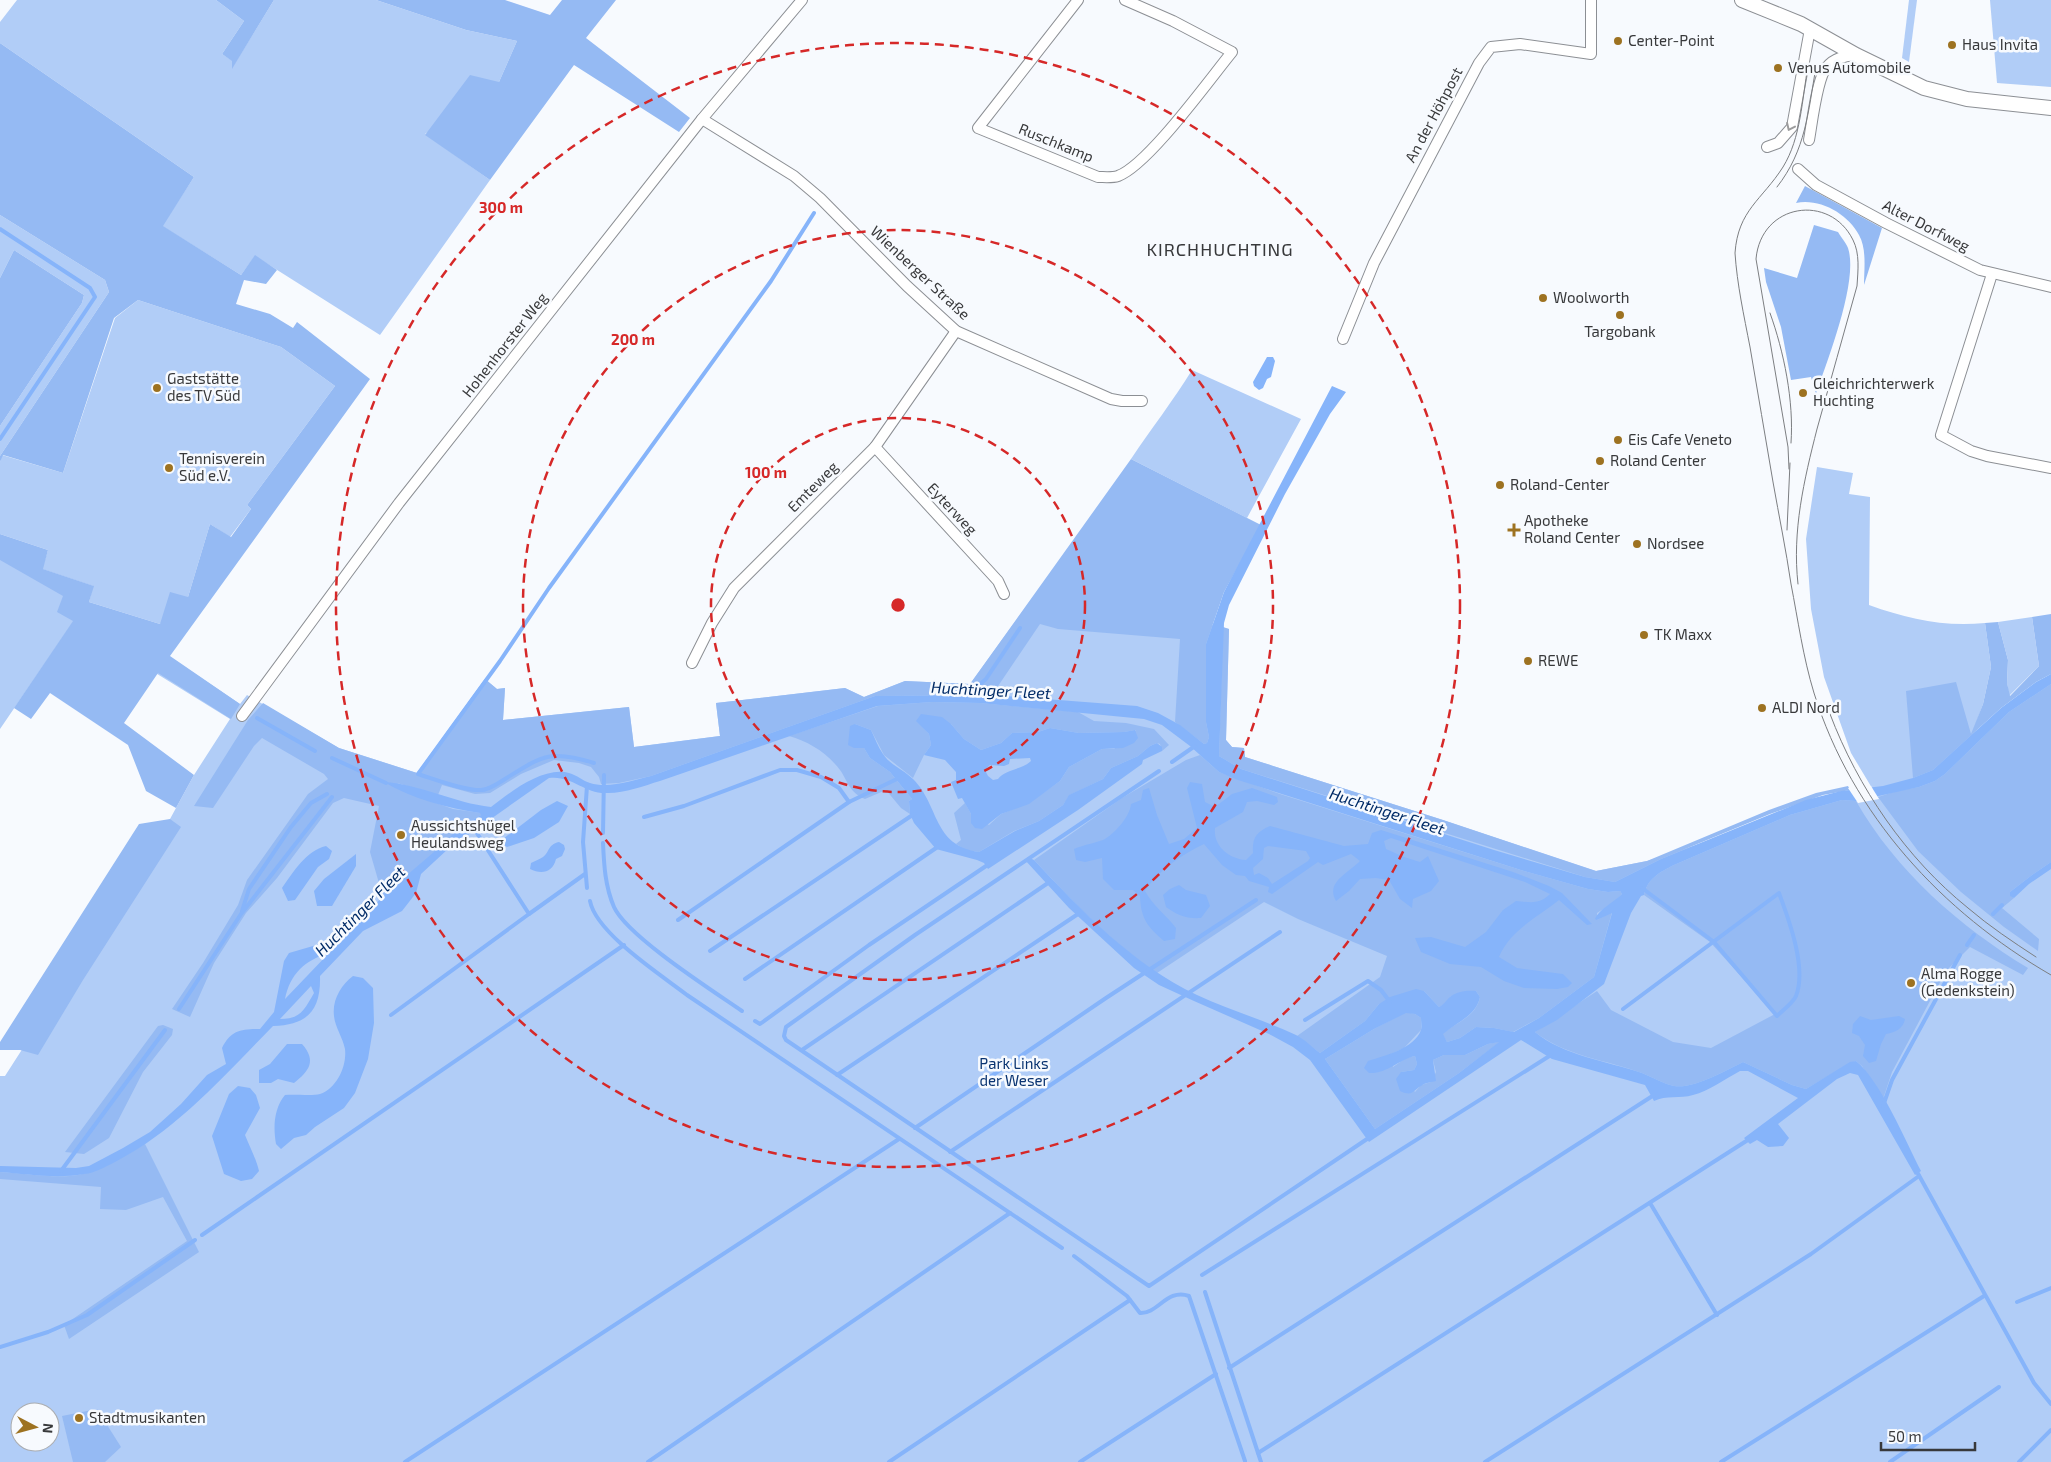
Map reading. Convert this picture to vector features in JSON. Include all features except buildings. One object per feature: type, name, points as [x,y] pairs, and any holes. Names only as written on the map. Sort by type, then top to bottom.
[{"type":"main road","points":[[1742,0],[1779,14],[1903,79],[1940,93],[1998,104],[2051,108]]},
{"type":"street","name":"Hohenhorster Weg","points":[[242,716],[399,503],[702,119],[802,0]]},
{"type":"street","name":"Ruschkamp","points":[[1078,0],[978,128],[1098,177],[1117,176],[1135,164],[1153,147],[1232,52],[1173,21],[1126,0]]},
{"type":"street","name":"An der Höhpost","points":[[1343,339],[1374,263],[1479,64],[1491,47],[1520,44],[1591,54],[1591,0]]},
{"type":"street","points":[[1767,147],[1778,143],[1792,127],[1810,29]]},
{"type":"street","points":[[1809,140],[1820,80],[1825,68],[1844,56],[1856,55]]},
{"type":"street","name":"Wienberger Straße","points":[[702,119],[794,176],[820,198],[907,286],[956,331],[1111,399],[1142,401]]},
{"type":"street","name":"Alter Dorfweg","points":[[1798,169],[1816,185],[1950,256],[1992,274],[2051,287]]},
{"type":"street","points":[[1992,274],[1941,435],[1971,451],[1987,456],[2051,468]]},
{"type":"street","name":"Emteweg","points":[[692,663],[712,623],[734,588],[875,447],[956,331]]},
{"type":"street","name":"Eyterweg","points":[[875,447],[998,581],[1004,594]]},
{"type":"green space","points":[[17,0],[216,0],[244,21],[222,54],[233,61],[232,68],[274,0],[376,0],[466,30],[517,41],[499,82],[425,134],[490,180],[380,335],[255,256],[241,275],[162,226],[194,177],[0,43],[0,22]]},
{"type":"green space","points":[[1909,0],[1917,0],[1909,62],[1902,58]]},
{"type":"green space","points":[[1990,0],[2051,0],[2051,87],[1997,83]]},
{"type":"green space","points":[[0,215],[105,280],[109,292],[0,456],[0,426],[82,303],[84,295],[14,250],[0,278]]},
{"type":"green space","name":"Tennisverein Süd e.V.","points":[[138,300],[281,347],[335,386],[247,505],[251,509],[230,537],[210,524],[188,597],[160,624],[89,602],[93,586],[42,569],[48,550],[0,534],[0,462],[2,455],[63,473],[115,318]]},
{"type":"green space","points":[[1192,370],[1301,419],[1247,518],[1131,459]]},
{"type":"green space","name":"Park Links der Weser","points":[[1817,467],[1853,473],[1849,494],[1870,497],[1869,605],[1926,621],[1955,624],[1985,623],[1991,667],[1983,704],[1972,734],[2051,674],[2051,1462],[0,1462],[0,1076],[5,1076],[170,819],[194,775],[230,719],[73,622],[0,729],[0,553],[170,657],[240,704],[247,695],[339,748],[417,773],[485,679],[497,689],[505,688],[503,720],[629,707],[634,747],[720,736],[716,703],[845,688],[864,697],[905,681],[970,684],[1033,597],[1194,620],[1229,629],[1226,740],[1232,747],[1244,748],[1245,757],[1596,871],[1647,861],[1872,788],[1851,753],[1824,677],[1811,609],[1806,539]]},
{"type":"green space","points":[[2032,617],[2039,666],[2009,696],[2007,683],[2008,660],[1998,622]]},
{"type":"shaded area","points":[[216,0],[274,0],[232,69],[232,61],[222,54],[244,21]]},
{"type":"shaded area","points":[[376,0],[505,0],[550,15],[562,0],[616,0],[586,38],[690,118],[679,132],[574,65],[490,180],[425,135],[470,75],[499,82],[517,41],[466,30]]},
{"type":"shaded area","points":[[0,43],[194,177],[163,226],[241,275],[255,255],[277,270],[266,284],[244,280],[236,304],[270,314],[293,328],[297,322],[370,379],[170,656],[240,704],[231,719],[158,673],[124,723],[194,775],[176,808],[146,791],[128,745],[50,693],[31,719],[14,708],[73,621],[57,612],[63,596],[0,560],[0,534],[48,550],[43,569],[94,586],[89,602],[160,624],[170,592],[188,597],[210,524],[231,537],[251,509],[247,505],[335,386],[281,347],[138,300],[114,318],[63,473],[3,455],[0,462],[0,456],[109,292],[105,280],[0,215]]},
{"type":"shaded area","points":[[1805,186],[1882,228],[1864,285],[1864,253],[1859,235],[1848,220],[1832,209],[1814,203],[1796,203]]},
{"type":"shaded area","points":[[1814,225],[1838,232],[1848,248],[1850,262],[1846,300],[1816,394],[1811,377],[1791,380],[1781,327],[1766,282],[1764,268],[1797,278]]},
{"type":"shaded area","points":[[14,250],[84,295],[82,303],[0,426],[0,278]]},
{"type":"shaded area","points":[[1267,357],[1273,357],[1275,361],[1271,377],[1267,379],[1263,388],[1259,390],[1254,386],[1253,382]]},
{"type":"shaded area","points":[[1332,386],[1346,392],[1330,414],[1285,494],[1229,605],[1224,623],[1219,756],[1241,769],[1494,850],[1585,877],[1615,882],[1661,859],[1806,800],[1841,791],[1883,786],[1913,778],[1933,770],[2001,708],[2036,682],[2051,674],[2051,684],[2009,712],[1945,774],[1935,781],[1919,787],[1856,801],[1842,800],[1790,815],[1659,873],[1651,880],[1644,895],[1641,896],[1631,913],[1604,984],[1557,1020],[1535,1032],[1559,1047],[1642,1073],[1674,1086],[1691,1085],[1700,1082],[1743,1062],[1792,1085],[1806,1089],[1850,1062],[1856,1061],[1874,1082],[1883,1097],[1921,1171],[1915,1175],[1858,1075],[1850,1073],[1837,1079],[1778,1124],[1789,1138],[1783,1146],[1768,1147],[1757,1140],[1750,1144],[1744,1138],[1798,1098],[1748,1071],[1740,1071],[1699,1093],[1654,1101],[1645,1085],[1552,1059],[1521,1040],[1369,1142],[1310,1060],[1293,1047],[1269,1034],[1159,985],[1134,968],[1069,908],[1025,860],[1028,857],[1034,860],[1090,917],[1151,968],[1197,995],[1296,1035],[1320,1053],[1365,1021],[1379,1004],[1390,997],[1416,989],[1424,991],[1439,1007],[1451,996],[1460,992],[1476,991],[1480,997],[1478,1004],[1470,1014],[1443,1034],[1447,1042],[1460,1038],[1476,1027],[1514,1032],[1539,1018],[1594,977],[1612,913],[1597,920],[1595,919],[1603,909],[1622,894],[1620,891],[1608,892],[1588,889],[1524,871],[1238,780],[1219,772],[1190,746],[1162,725],[1144,719],[980,703],[932,702],[877,706],[626,791],[612,793],[597,792],[571,781],[549,778],[448,849],[421,874],[416,893],[402,911],[363,931],[320,976],[318,998],[315,1006],[304,1019],[295,1023],[273,1026],[199,1100],[159,1134],[115,1162],[100,1170],[88,1173],[53,1176],[0,1172],[0,1166],[76,1168],[89,1166],[150,1132],[181,1104],[207,1075],[226,1064],[222,1048],[229,1037],[242,1030],[260,1029],[274,1012],[284,961],[289,953],[344,937],[386,893],[448,840],[456,830],[481,815],[480,813],[418,798],[384,782],[411,786],[464,802],[491,807],[528,782],[549,773],[569,773],[597,785],[629,782],[651,776],[875,696],[992,695],[1137,706],[1158,713],[1180,725],[1204,744],[1207,743],[1209,737],[1206,722],[1206,644],[1224,592]],"holes":[[[329,953],[285,999],[287,990],[300,969],[320,956]],[[311,986],[314,993],[301,1012],[293,1017],[280,1019]],[[1406,1013],[1415,1014],[1421,1018],[1421,1030],[1412,1042],[1382,1057],[1368,1061],[1364,1068],[1369,1073],[1375,1073],[1415,1056],[1417,1064],[1414,1070],[1401,1072],[1396,1079],[1400,1091],[1408,1093],[1412,1093],[1424,1084],[1436,1081],[1433,1060],[1444,1055],[1465,1055],[1488,1044],[1499,1042],[1459,1073],[1375,1129],[1325,1059],[1374,1029]]]},
{"type":"shaded area","points":[[1131,459],[1261,525],[1224,592],[1206,644],[1206,722],[1209,737],[1207,743],[1204,744],[1175,722],[1180,639],[1058,629],[1040,624],[992,695],[875,696],[651,776],[619,783],[601,784],[599,777],[591,767],[579,763],[554,760],[521,774],[490,793],[475,794],[442,785],[438,795],[397,783],[436,803],[453,809],[481,813],[481,815],[456,830],[449,840],[383,897],[370,852],[379,806],[344,798],[333,803],[277,878],[246,913],[214,963],[190,1017],[172,1009],[203,963],[238,905],[247,880],[308,794],[328,779],[324,774],[262,738],[254,746],[213,808],[194,806],[248,720],[263,703],[339,748],[417,773],[485,679],[497,689],[505,688],[503,720],[629,707],[634,747],[720,736],[716,703],[845,688],[864,697],[905,681],[970,684]]},
{"type":"shaded area","points":[[2051,614],[2051,674],[2036,682],[2001,708],[1933,770],[1913,778],[1906,691],[1956,682],[1971,734],[1983,704],[1991,667],[1985,623],[1998,622],[2008,660],[2007,683],[2010,696],[2039,666],[2032,617]]},
{"type":"shaded area","points":[[1223,627],[1229,629],[1226,740],[1232,747],[1244,748],[1245,757],[1596,871],[1647,861],[1769,810],[1816,793],[1848,786],[1850,790],[1823,795],[1770,814],[1661,859],[1615,882],[1585,877],[1241,769],[1219,756]]},
{"type":"shaded area","points":[[2051,684],[2051,862],[2010,892],[2010,895],[2014,898],[2002,908],[2039,939],[2038,951],[2004,927],[1961,892],[1918,851],[1878,797],[1935,781],[1945,774],[2009,712]]},
{"type":"shaded area","points":[[932,702],[980,703],[1078,712],[1094,721],[1126,723],[1154,729],[1169,745],[1162,751],[1160,744],[1157,743],[1150,746],[1138,756],[1111,768],[1103,779],[1070,795],[1063,805],[1039,821],[1014,831],[979,852],[966,850],[956,844],[961,840],[954,813],[965,803],[971,814],[989,825],[1001,814],[1029,803],[1060,781],[1069,767],[1102,749],[1114,749],[1136,730],[1079,733],[1050,728],[1038,732],[1012,733],[1001,743],[981,750],[964,739],[951,724],[917,721],[929,734],[931,745],[913,778],[884,755],[871,730],[855,724],[854,748],[864,748],[870,758],[890,772],[912,799],[909,801],[910,814],[901,808],[886,790],[865,799],[859,796],[825,754],[808,743],[789,736],[878,706]]},
{"type":"shaded area","points":[[921,714],[942,717],[964,739],[981,750],[1001,743],[1012,733],[1038,732],[1050,728],[1079,733],[1135,730],[1138,738],[1134,743],[1123,748],[1102,749],[1069,767],[1060,781],[1029,804],[1001,814],[982,829],[975,828],[971,823],[971,814],[962,798],[958,799],[951,782],[956,780],[956,772],[945,760],[924,755],[931,745],[929,734],[916,721]],"holes":[[[1030,758],[1031,761],[993,780],[985,770],[990,765],[1004,766],[1009,764],[1010,759]]]},
{"type":"shaded area","points":[[855,724],[871,730],[886,758],[913,779],[922,790],[945,833],[964,848],[979,852],[1015,831],[1039,821],[1063,805],[1069,795],[1103,779],[1111,768],[1138,756],[1150,746],[1157,743],[1162,747],[1162,751],[1143,760],[1142,764],[1078,810],[988,869],[984,863],[977,860],[936,849],[914,823],[910,814],[909,801],[912,799],[890,772],[870,758],[864,748],[854,748],[848,745],[850,726]]},
{"type":"shaded area","points":[[1200,755],[1219,772],[1280,794],[1524,871],[1588,889],[1608,892],[1620,891],[1622,894],[1613,903],[1597,913],[1597,920],[1612,912],[1594,977],[1539,1018],[1513,1032],[1476,1027],[1460,1038],[1447,1042],[1442,1034],[1465,1019],[1474,1010],[1480,997],[1476,991],[1451,996],[1445,1004],[1439,1007],[1424,991],[1379,1004],[1365,1021],[1320,1053],[1297,1036],[1380,977],[1387,956],[1298,919],[1264,902],[1157,973],[1108,935],[1034,860],[1122,798],[1186,760]]},
{"type":"shaded area","points":[[1190,782],[1202,784],[1205,802],[1215,807],[1232,794],[1252,788],[1277,797],[1278,802],[1274,805],[1257,801],[1247,802],[1243,812],[1215,828],[1215,835],[1219,846],[1228,854],[1240,859],[1246,860],[1253,853],[1254,839],[1258,833],[1270,826],[1344,846],[1368,844],[1372,833],[1381,830],[1513,872],[1549,886],[1562,893],[1592,924],[1587,925],[1559,900],[1517,932],[1504,947],[1499,957],[1517,968],[1563,974],[1572,983],[1568,987],[1557,989],[1524,988],[1504,981],[1481,967],[1450,964],[1421,952],[1415,938],[1431,937],[1465,947],[1486,932],[1503,910],[1516,901],[1538,901],[1550,894],[1525,882],[1391,838],[1384,841],[1386,849],[1420,862],[1428,856],[1439,881],[1431,891],[1413,899],[1412,908],[1400,899],[1389,880],[1376,878],[1360,879],[1336,901],[1333,894],[1336,883],[1360,861],[1351,854],[1323,865],[1318,862],[1272,894],[1268,892],[1269,887],[1249,881],[1245,876],[1236,875],[1222,865],[1204,844],[1172,863],[1157,876],[1145,891],[1176,928],[1175,939],[1164,941],[1146,922],[1140,896],[1133,890],[1114,890],[1103,879],[1102,858],[1085,862],[1076,860],[1074,849],[1109,836],[1125,819],[1131,804],[1141,800],[1143,790],[1149,788],[1157,815],[1169,844],[1184,839],[1197,828],[1187,788]],"holes":[[[1268,846],[1306,851],[1310,858],[1308,861],[1272,884],[1268,878],[1259,873],[1254,875],[1253,868],[1263,859],[1264,848]]]},
{"type":"shaded area","points":[[1842,800],[1856,801],[1890,851],[1910,874],[1954,916],[2028,968],[2023,975],[1970,947],[1946,971],[1892,1072],[1883,1099],[1862,1066],[1856,1061],[1806,1089],[1792,1085],[1743,1062],[1700,1082],[1691,1085],[1674,1086],[1629,1068],[1587,1057],[1559,1047],[1535,1032],[1597,991],[1611,1010],[1673,1042],[1711,1048],[1775,1014],[1710,942],[1644,895],[1651,880],[1674,865],[1790,815]]},
{"type":"shaded area","points":[[557,801],[568,806],[559,822],[534,838],[507,847],[499,842],[541,810]]},
{"type":"shaded area","points":[[170,819],[181,827],[83,980],[38,1055],[20,1050],[0,1050],[0,1042],[139,824]]},
{"type":"shaded area","points":[[559,842],[564,845],[565,849],[562,856],[556,859],[550,869],[539,872],[530,869],[531,863],[543,857],[552,845]]},
{"type":"shaded area","points":[[326,846],[332,851],[329,859],[318,867],[295,900],[288,901],[282,888],[306,857]]},
{"type":"shaded area","points":[[356,854],[356,866],[332,906],[317,906],[314,891],[324,879]]},
{"type":"shaded area","points":[[2051,862],[2051,869],[2029,884],[2014,898],[2010,896],[2010,892]]},
{"type":"shaded area","points":[[1179,885],[1186,890],[1206,895],[1210,906],[1201,918],[1182,916],[1166,907],[1163,895]]},
{"type":"shaded area","points":[[353,976],[363,978],[373,988],[374,1023],[368,1059],[355,1093],[344,1108],[306,1135],[294,1138],[281,1149],[276,1144],[275,1124],[281,1100],[285,1095],[320,1094],[331,1087],[340,1076],[345,1049],[334,1016],[334,1004],[338,993]]},
{"type":"shaded area","points":[[1406,1012],[1421,1018],[1421,1030],[1404,1048],[1391,1054],[1393,1067],[1406,1058],[1415,1056],[1417,1064],[1414,1070],[1401,1072],[1415,1092],[1421,1085],[1431,1082],[1436,1072],[1433,1060],[1444,1055],[1465,1055],[1488,1044],[1501,1041],[1459,1073],[1375,1129],[1325,1059]]},
{"type":"shaded area","points":[[1860,1016],[1871,1020],[1899,1016],[1905,1019],[1903,1025],[1898,1030],[1886,1034],[1876,1061],[1869,1063],[1863,1056],[1865,1045],[1859,1036],[1852,1033],[1853,1024]]},
{"type":"shaded area","points":[[163,1025],[173,1029],[172,1035],[143,1072],[109,1138],[84,1154],[65,1152],[158,1026]]},
{"type":"shaded area","points":[[287,1044],[302,1044],[307,1050],[310,1061],[307,1070],[294,1083],[278,1079],[271,1083],[259,1083],[259,1070],[270,1064]]},
{"type":"shaded area","points":[[238,1086],[250,1088],[256,1095],[260,1108],[245,1135],[259,1171],[252,1179],[241,1181],[224,1174],[212,1136],[229,1094]]},
{"type":"shaded area","points":[[145,1144],[199,1252],[69,1339],[64,1325],[187,1241],[163,1197],[126,1210],[100,1209],[101,1187],[0,1179],[0,1172],[50,1176],[78,1175],[104,1166]]},
{"type":"shaded area","points":[[97,1409],[121,1447],[105,1462],[73,1462],[62,1416]]},
{"type":"pier","points":[[1871,786],[1879,799],[1858,803],[1848,788]]},
{"type":"waterway","points":[[594,763],[567,756],[547,757],[528,765],[493,786],[481,790],[458,787],[418,774],[500,661],[549,588],[771,281],[814,213]]},
{"type":"waterway","points":[[0,229],[90,288],[95,297],[0,439]]},
{"type":"waterway","name":"Huchtinger Fleet","points":[[977,699],[979,685],[986,679],[1020,628]]},
{"type":"waterway","points":[[257,718],[315,751]]},
{"type":"waterway","points":[[1172,762],[1195,746]]},
{"type":"waterway","points":[[332,758],[386,783]]},
{"type":"waterway","points":[[644,817],[684,806],[780,770],[797,770],[821,777],[839,788],[849,802]]},
{"type":"waterway","points":[[1159,771],[915,935],[786,1027],[784,1036],[786,1040],[1149,1286],[1370,1137]]},
{"type":"waterway","points":[[603,833],[604,775]]},
{"type":"waterway","points":[[678,920],[849,802],[899,778]]},
{"type":"waterway","points":[[587,786],[583,842],[587,888]]},
{"type":"waterway","points":[[242,911],[249,889],[291,827],[311,803],[327,794]]},
{"type":"waterway","points":[[179,1009],[241,914],[332,797]]},
{"type":"waterway","points":[[710,951],[914,814]]},
{"type":"waterway","points":[[391,1015],[529,914],[473,827]]},
{"type":"waterway","points":[[603,843],[607,883],[614,907],[622,919],[635,933],[672,962],[742,1011]]},
{"type":"waterway","points":[[745,979],[939,846]]},
{"type":"waterway","points":[[755,1021],[760,1024],[869,945],[989,864]]},
{"type":"waterway","points":[[529,914],[585,874]]},
{"type":"waterway","points":[[802,1050],[1048,883]]},
{"type":"waterway","points":[[1623,1009],[1779,893],[1795,944],[1798,958],[1799,985],[1795,999],[1777,1016],[1714,942],[1642,888]]},
{"type":"waterway","points":[[915,1128],[1106,998],[1256,900]]},
{"type":"waterway","points":[[590,901],[595,913],[616,940],[646,965],[687,995],[1062,1248]]},
{"type":"waterway","points":[[1993,914],[2002,905]]},
{"type":"waterway","points":[[837,1075],[1078,914]]},
{"type":"waterway","points":[[950,1152],[1280,932]]},
{"type":"waterway","points":[[1967,945],[1974,935]]},
{"type":"waterway","points":[[202,1235],[624,945]]},
{"type":"waterway","points":[[1883,1106],[1892,1080],[1960,955]]},
{"type":"waterway","points":[[1305,1020],[1368,981],[1381,990],[1390,1002]]},
{"type":"waterway","points":[[61,1171],[165,1030]]},
{"type":"waterway","points":[[1202,1275],[1551,1055]]},
{"type":"waterway","points":[[1229,1368],[1654,1095]]},
{"type":"waterway","points":[[1258,1453],[1751,1138]]},
{"type":"waterway","points":[[405,1462],[899,1139]]},
{"type":"waterway","points":[[1916,1170],[2034,1383],[2051,1404]]},
{"type":"waterway","points":[[1485,1462],[1811,1254],[1919,1176]]},
{"type":"waterway","points":[[1650,1203],[1717,1315]]},
{"type":"waterway","points":[[648,1462],[1010,1213]]},
{"type":"waterway","points":[[0,1347],[48,1332],[87,1315],[195,1240]]},
{"type":"waterway","points":[[1074,1256],[1127,1296],[1140,1313],[1152,1310],[1175,1295],[1189,1296],[1245,1461]]},
{"type":"waterway","points":[[2017,1302],[2051,1288]]},
{"type":"waterway","points":[[1205,1292],[1261,1462]]},
{"type":"waterway","points":[[1721,1462],[1984,1296]]},
{"type":"waterway","points":[[889,1462],[1130,1300]]},
{"type":"waterway","points":[[1080,1462],[1216,1374]]},
{"type":"waterway","points":[[1890,1462],[1999,1387]]},
{"type":"waterway","points":[[2019,1462],[2051,1430]]},
{"type":"tram line","points":[[1808,66],[1794,144],[1783,167],[1746,216],[1737,238],[1735,253],[1737,276],[1773,482],[1810,679],[1831,738],[1852,780],[1877,819],[1906,856],[1938,890],[1973,922],[2011,950],[2051,975]]},
{"type":"tram line","points":[[1777,187],[1787,173],[1800,145],[1808,115],[1816,67]]},
{"type":"tram line","points":[[1789,469],[1788,447],[1756,259],[1761,240],[1770,226],[1783,216],[1798,211],[1814,211],[1829,215],[1842,225],[1853,240],[1858,256],[1858,274],[1857,286],[1817,429],[1800,506],[1797,545],[1798,584]]},
{"type":"tram line","points":[[1770,313],[1780,344],[1787,377],[1791,410],[1791,443]]},
{"type":"tram line","points":[[1787,530],[1790,463]]},
{"type":"tram line","points":[[1830,714],[1841,742],[1855,769],[1886,820],[1904,844],[1924,867],[1968,908],[2036,957]]},
{"type":"place","name":"Center-Point","points":[[1618,41]]},
{"type":"place","name":"Haus Invita","points":[[1952,45]]},
{"type":"place","name":"Venus Automobile","points":[[1778,68]]},
{"type":"place","name":"Woolworth","points":[[1543,298]]},
{"type":"place","name":"Targobank","points":[[1620,315]]},
{"type":"place","name":"Gaststätte des TV Süd","points":[[157,388]]},
{"type":"place","name":"Gleichrichterwerk Huchting","points":[[1803,393]]},
{"type":"place","name":"Eis Cafe Veneto","points":[[1618,440]]},
{"type":"place","name":"Roland Center","points":[[1600,461]]},
{"type":"place","name":"Tennisverein Süd e.V.","points":[[169,468]]},
{"type":"place","name":"Roland-Center","points":[[1500,485]]},
{"type":"place","name":"Apotheke Roland Center","points":[[1514,530]]},
{"type":"place","name":"Nordsee","points":[[1637,544]]},
{"type":"place","name":"TK Maxx","points":[[1644,635]]},
{"type":"place","name":"REWE","points":[[1528,661]]},
{"type":"place","name":"ALDI Nord","points":[[1762,708]]},
{"type":"place","name":"Aussichtshügel Heulandsweg","points":[[401,835]]},
{"type":"place","name":"Alma Rogge (Gedenkstein)","points":[[1911,983]]},
{"type":"place","name":"Stadtmusikanten","points":[[79,1418]]},
{"type":"district","name":"KIRCHHUCHTING","points":[[1220,250]]}]
